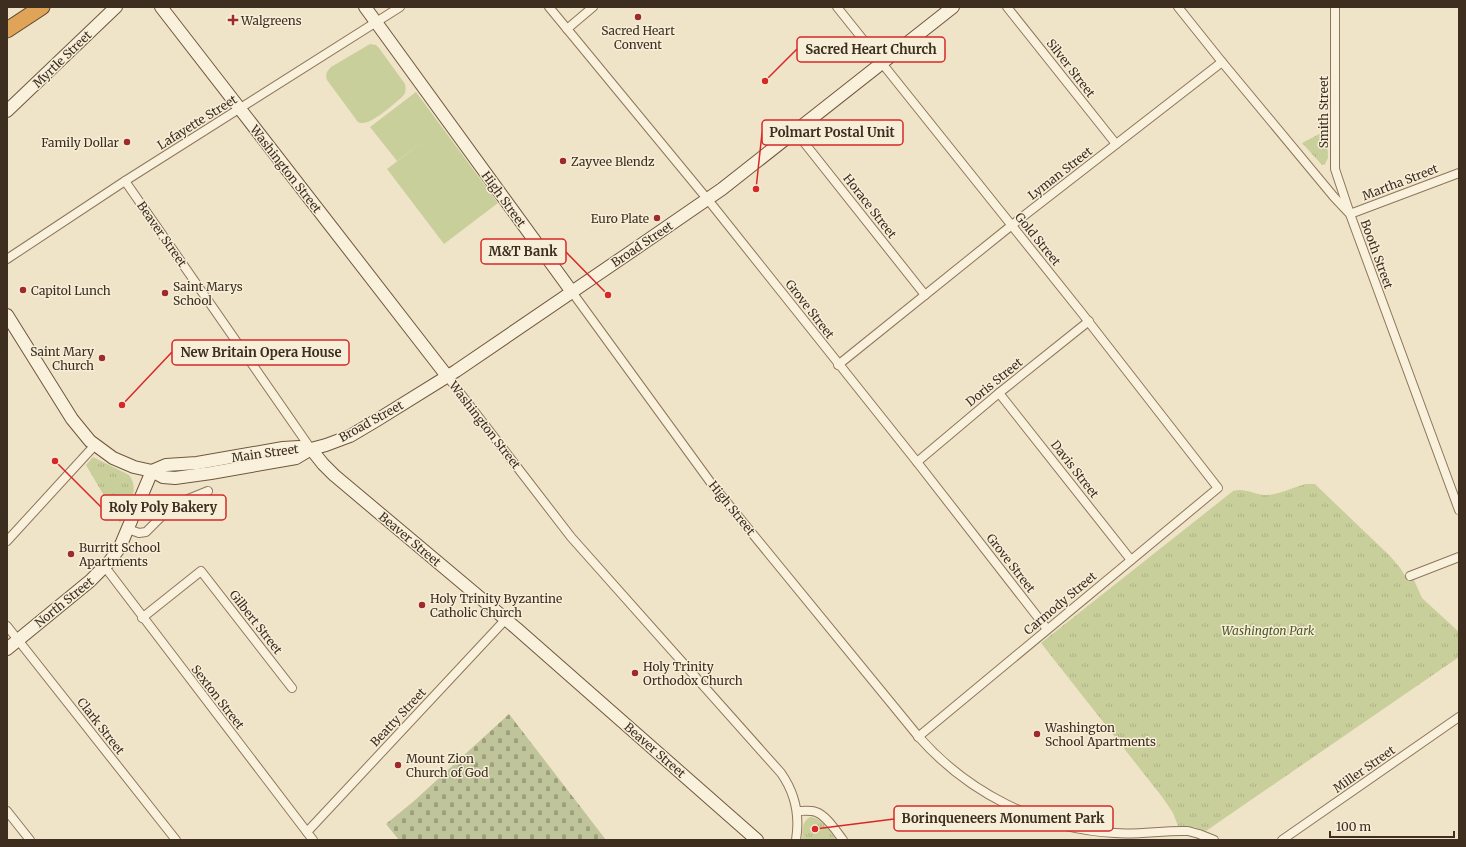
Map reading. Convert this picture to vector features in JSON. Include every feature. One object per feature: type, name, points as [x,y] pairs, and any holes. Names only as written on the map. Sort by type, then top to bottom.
[{"type":"highway","points":[[7,30],[42,7]]},
{"type":"main road","name":"Myrtle Street","points":[[7,111],[116,7]]},
{"type":"main road","name":"Washington Street","points":[[162,7],[447,376]]},
{"type":"main road","name":"High Street","points":[[365,7],[572,292]]},
{"type":"main road","name":"Broad Street","points":[[311,449],[326,445],[353,434],[447,376],[708,199],[953,7]]},
{"type":"main road","name":"Main Street","points":[[7,315],[72,420],[95,445],[118,460],[168,478],[194,476],[290,459],[302,455],[311,449]]},
{"type":"main road","name":"Beaver Street","points":[[311,449],[334,475],[506,619],[757,840]]},
{"type":"main road","name":"North Street","points":[[7,649],[105,567],[118,551],[152,471]]},
{"type":"street","name":"Lafayette Street","points":[[7,259],[125,181],[400,7]]},
{"type":"street","name":"Grove Street","points":[[549,7],[708,199],[838,365],[917,462],[1047,629]]},
{"type":"street","points":[[567,28],[593,7]]},
{"type":"street","name":"Gold Street","points":[[838,7],[1088,321],[1218,488]]},
{"type":"street","name":"Silver Street","points":[[1007,7],[1116,144]]},
{"type":"street","name":"Booth Street","points":[[1178,7],[1334,197],[1350,214],[1459,510]]},
{"type":"street","name":"Smith Street","points":[[1335,7],[1335,169],[1350,214]]},
{"type":"street","name":"Lyman Street","points":[[838,365],[1012,225],[1222,62]]},
{"type":"street","name":"Horace Street","points":[[795,131],[926,295]]},
{"type":"street","name":"Martha Street","points":[[1350,214],[1459,173]]},
{"type":"street","name":"Beaver Street","points":[[125,181],[311,449]]},
{"type":"street","name":"High Street","points":[[572,292],[709,479],[918,736],[943,762],[972,785],[1000,802],[1042,819],[1067,826],[1102,832],[1136,833],[1188,831],[1214,840]]},
{"type":"street","name":"Doris Street","points":[[917,462],[1088,321]]},
{"type":"street","name":"Washington Street","points":[[447,376],[572,537],[774,763],[790,786],[798,825],[796,840]]},
{"type":"street","name":"Davis Street","points":[[999,393],[1131,560]]},
{"type":"street","points":[[7,541],[95,445]]},
{"type":"street","name":"Carmody Street","points":[[918,736],[1218,488]]},
{"type":"street","points":[[128,529],[140,533],[146,532],[173,506],[183,500],[208,491]]},
{"type":"street","points":[[1410,576],[1459,557]]},
{"type":"street","name":"Sexton Street","points":[[105,567],[142,618],[313,840]]},
{"type":"street","name":"Gilbert Street","points":[[142,618],[201,571],[292,688]]},
{"type":"street","name":"Beatty Street","points":[[307,832],[506,619]]},
{"type":"street","name":"Clark Street","points":[[7,626],[176,840]]},
{"type":"street","name":"Miller Street","points":[[1282,840],[1459,717]]},
{"type":"street","points":[[7,811],[30,840]]},
{"type":"street","points":[[796,811],[810,811],[820,814],[843,840]]},
{"type":"green space","points":[[370,44],[376,45],[379,48],[405,84],[406,88],[402,97],[383,113],[371,120],[361,123],[357,121],[327,80],[326,74],[331,67]]},
{"type":"green space","points":[[416,92],[498,203],[444,244],[387,169],[429,137],[397,161],[370,127]]},
{"type":"green space","points":[[1327,130],[1328,158],[1325,164],[1322,165],[1302,143]]},
{"type":"green space","points":[[93,457],[129,475],[132,481],[134,487],[132,499],[120,523],[86,465]]},
{"type":"green space","name":"Washington Park","points":[[1306,484],[1315,484],[1390,556],[1401,569],[1408,581],[1414,580],[1422,598],[1459,632],[1459,657],[1206,831],[1194,827],[1178,826],[1173,813],[1163,798],[1041,643],[1233,491],[1242,490],[1268,495]]},
{"type":"green space","points":[[509,714],[606,840],[399,840],[386,824],[414,801]]},
{"type":"green space","points":[[810,817],[818,819],[822,822],[837,840],[802,840],[805,821]]},
{"type":"place","name":"Sacred Heart Convent","points":[[638,17]]},
{"type":"place","name":"Walgreens","points":[[233,20]]},
{"type":"place","name":"Sacred Heart Church","points":[[765,81]]},
{"type":"place","name":"Family Dollar","points":[[127,142]]},
{"type":"place","name":"Zayvee Blendz","points":[[563,161]]},
{"type":"place","name":"Polmart Postal Unit","points":[[756,189]]},
{"type":"place","name":"Euro Plate","points":[[657,218]]},
{"type":"place","name":"Capitol Lunch","points":[[23,290]]},
{"type":"place","name":"Saint Marys School","points":[[165,293]]},
{"type":"place","name":"M&T Bank","points":[[608,295]]},
{"type":"place","name":"Saint Mary Church","points":[[102,358]]},
{"type":"place","name":"New Britain Opera House","points":[[122,405]]},
{"type":"place","name":"Roly Poly Bakery","points":[[55,461]]},
{"type":"place","name":"Burritt School Apartments","points":[[71,554]]},
{"type":"place","name":"Holy Trinity Byzantine Catholic Church","points":[[422,605]]},
{"type":"place","name":"Holy Trinity Orthodox Church","points":[[635,673]]},
{"type":"place","name":"Washington School Apartments","points":[[1037,734]]},
{"type":"place","name":"Mount Zion Church of God","points":[[398,765]]},
{"type":"place","name":"Borinqueneers Monument Park","points":[[815,829]]}]
